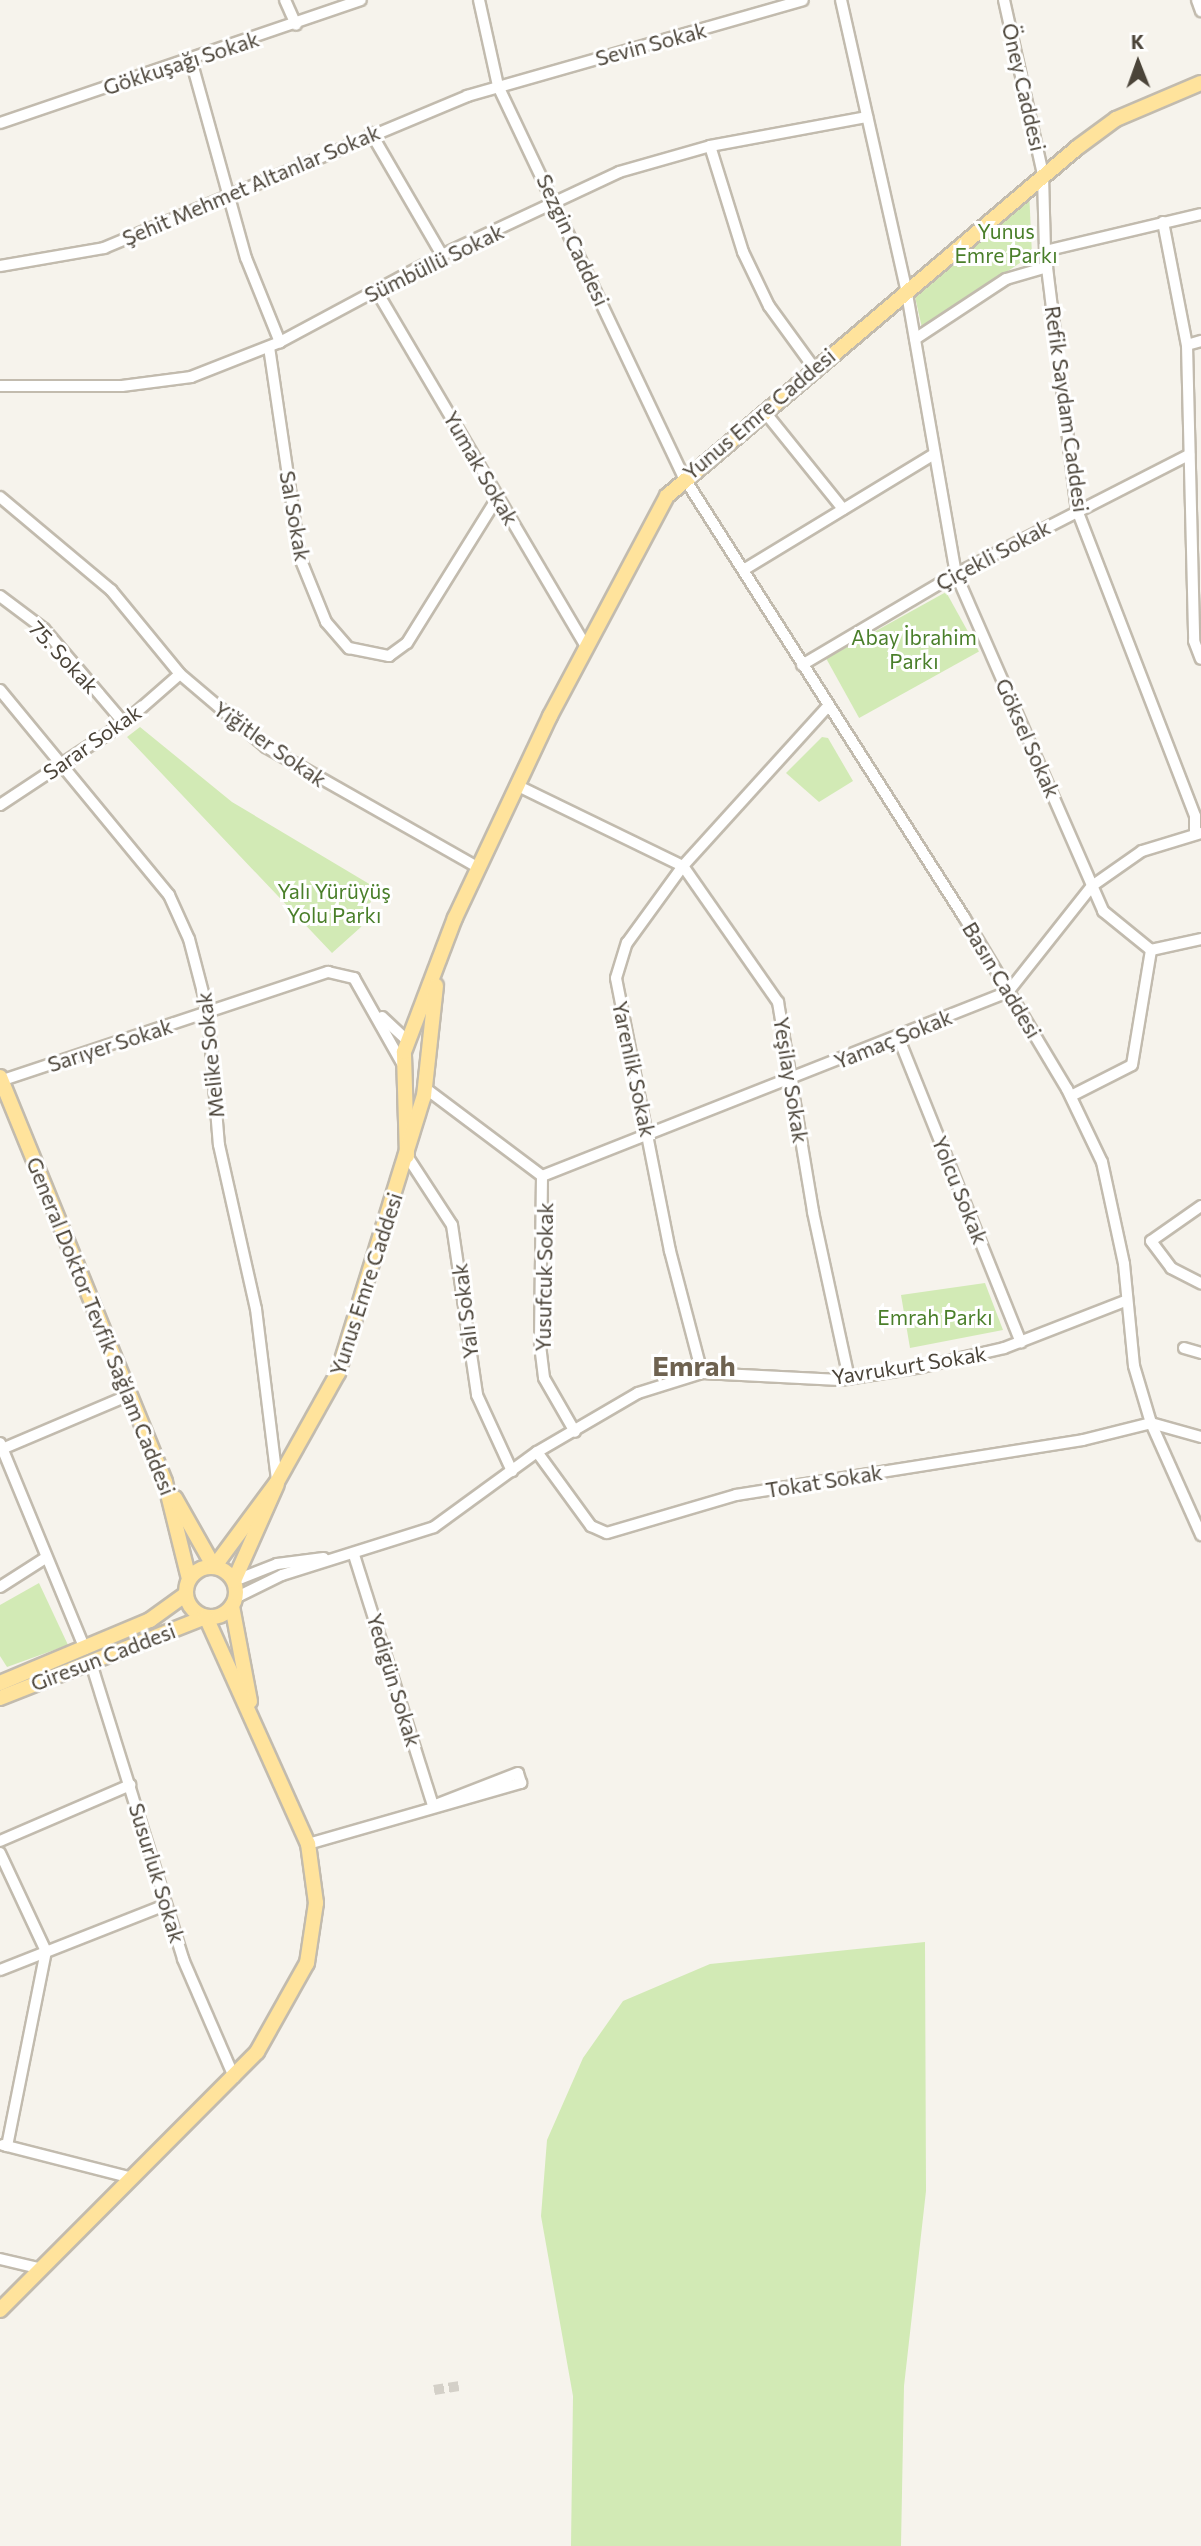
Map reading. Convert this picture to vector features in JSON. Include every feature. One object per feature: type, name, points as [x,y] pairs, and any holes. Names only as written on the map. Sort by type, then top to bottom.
[{"type":"main road","name":"Yunus Emre Caddesi","points":[[407,1156],[403,1065],[408,1041],[477,867],[586,647],[683,476],[1043,175],[1116,120],[1201,83]]},
{"type":"main road","name":"Yunus Emre Caddesi","points":[[278,1482],[338,1373],[407,1156],[425,1087],[440,959]]},
{"type":"main road","points":[[408,1041],[429,1048]]},
{"type":"main road","name":"General Doktor Tevfik Sağlam Caddesi","points":[[0,1079],[165,1482],[189,1579]]},
{"type":"main road","points":[[403,1081],[425,1087]]},
{"type":"main road","points":[[165,1482],[214,1567],[234,1581]]},
{"type":"main road","points":[[0,2310],[234,2077],[274,2030],[307,1963],[316,1903],[308,1844],[251,1707],[227,1670],[206,1617],[192,1609],[186,1594],[189,1579],[214,1567],[278,1482]]},
{"type":"main road","points":[[251,1707],[234,1602],[234,1581],[278,1482]]},
{"type":"main road","name":"Giresun Caddesi","points":[[0,1683],[150,1620],[186,1594]]},
{"type":"main road","points":[[206,1617],[234,1602]]},
{"type":"main road","name":"Giresun Caddesi","points":[[0,1698],[206,1617]]},
{"type":"street","points":[[285,0],[296,25]]},
{"type":"street","name":"Gökkuşağı Sokak","points":[[0,123],[296,25],[361,0]]},
{"type":"street","name":"Sezgin Caddesi","points":[[479,0],[498,86],[558,204],[683,476]]},
{"type":"street","name":"Sevin Sokak","points":[[498,86],[803,0]]},
{"type":"street","points":[[841,0],[906,288]]},
{"type":"street","name":"Öney Caddesi","points":[[1004,0],[1043,175]]},
{"type":"street","points":[[1197,0],[1201,11]]},
{"type":"street","points":[[191,60],[227,198],[278,316],[280,342]]},
{"type":"street","name":"Şehit Mehmet Altanlar Sokak","points":[[0,266],[104,248],[227,198],[371,133],[498,86]]},
{"type":"street","name":"Sümbüllü Sokak","points":[[0,386],[153,385],[280,342],[442,255],[558,204],[619,172],[710,146],[867,117]]},
{"type":"street","points":[[371,133],[442,255]]},
{"type":"street","points":[[710,146],[743,252],[769,306],[814,368]]},
{"type":"street","name":"Refik Saydam Caddesi","points":[[1043,175],[1045,251],[1077,510],[1195,816],[1198,834]]},
{"type":"street","points":[[1045,251],[1201,214]]},
{"type":"street","points":[[1163,222],[1187,345],[1189,455],[1199,584],[1194,641],[1201,660]]},
{"type":"street","points":[[915,338],[1006,279],[1047,267]]},
{"type":"street","name":"Göksel Sokak","points":[[906,288],[956,574],[1103,911],[1151,950]]},
{"type":"street","name":"Yumak Sokak","points":[[376,290],[586,647]]},
{"type":"street","points":[[1187,345],[1201,341]]},
{"type":"street","name":"Sal Sokak","points":[[269,347],[300,558],[326,622],[349,648],[389,656],[407,643],[498,498]]},
{"type":"street","points":[[764,411],[843,509]]},
{"type":"street","points":[[745,569],[934,454]]},
{"type":"street","name":"Çiçekli Sokak","points":[[802,665],[956,574],[1189,455]]},
{"type":"street","name":"Basın Caddesi","points":[[683,476],[745,569],[827,707],[1071,1096],[1113,1201],[1125,1301],[1151,1423],[1201,1535]]},
{"type":"street","name":"Yiğitler Sokak","points":[[0,497],[111,590],[180,674],[266,747],[477,867]]},
{"type":"street","name":"75. Sokak","points":[[0,596],[44,629],[124,723]]},
{"type":"street","name":"Sarar Sokak","points":[[0,805],[124,723],[180,674]]},
{"type":"street","name":"Melike Sokak","points":[[0,690],[63,763],[169,895],[190,939],[208,1012],[219,1145],[256,1309],[278,1482]]},
{"type":"street","name":"Yarenlik Sokak","points":[[702,1373],[647,1132],[616,978],[627,943],[683,866],[827,707]]},
{"type":"street","name":"Yeşilay Sokak","points":[[516,785],[683,866],[778,1002],[849,1378]]},
{"type":"street","points":[[1008,992],[1092,886],[1142,851],[1198,834]]},
{"type":"street","points":[[1071,1096],[1132,1065],[1151,950],[1201,939]]},
{"type":"street","name":"Sarıyer Sokak","points":[[0,1079],[340,971],[354,978],[376,1012]]},
{"type":"street","name":"Yamaç Sokak","points":[[542,1176],[647,1132],[899,1039],[1008,992]]},
{"type":"street","points":[[376,1012],[408,1041]]},
{"type":"street","points":[[376,1012],[403,1065]]},
{"type":"street","name":"Yolcu Sokak","points":[[899,1039],[1021,1342]]},
{"type":"street","name":"Yusufcuk Sokak","points":[[425,1087],[542,1176],[540,1345],[544,1378],[575,1432]]},
{"type":"street","name":"Yalı Sokak","points":[[407,1156],[452,1225],[477,1395],[512,1471]]},
{"type":"street","points":[[1201,1206],[1151,1241],[1171,1268],[1201,1283]]},
{"type":"street","name":"Yavrukurt Sokak","points":[[234,1602],[282,1576],[435,1527],[537,1452],[638,1393],[702,1373],[849,1378],[1021,1342],[1125,1301]]},
{"type":"street","points":[[1184,1348],[1201,1353]]},
{"type":"street","points":[[85,1649],[44,1559],[1,1446],[128,1395]]},
{"type":"street","points":[[1151,1423],[1201,1437]]},
{"type":"street","name":"Tokat Sokak","points":[[537,1452],[591,1527],[607,1533],[736,1495],[1083,1440],[1151,1423]]},
{"type":"street","name":"Yavrukurt Sokak","points":[[234,1581],[277,1564],[354,1555]]},
{"type":"street","name":"Yedigün Sokak","points":[[354,1555],[433,1806]]},
{"type":"street","points":[[0,1587],[44,1559]]},
{"type":"street","name":"Susurluk Sokak","points":[[91,1663],[165,1905],[234,2077]]},
{"type":"street","points":[[308,1844],[433,1806],[518,1773],[521,1783],[445,1807],[433,1806]]},
{"type":"street","points":[[0,1841],[130,1786]]},
{"type":"street","points":[[0,1853],[46,1951],[3,2146],[132,2178]]},
{"type":"street","points":[[0,1969],[165,1905]]},
{"type":"street","points":[[0,2259],[42,2269]]},
{"type":"green space","name":"Yunus Emre Parkı","points":[[1029,190],[1032,255],[922,328],[913,288]]},
{"type":"green space","name":"Abay İbrahim Parkı","points":[[946,592],[979,651],[859,718],[826,658]]},
{"type":"green space","name":"Yalı Yürüyüş Yolu Parkı","points":[[140,727],[232,802],[376,888],[361,927],[332,953],[127,737]]},
{"type":"green space","points":[[822,737],[828,738],[853,781],[819,802],[786,773]]},
{"type":"green space","name":"Emrah Parkı","points":[[985,1283],[1003,1330],[910,1348],[901,1295]]},
{"type":"green space","points":[[39,1583],[68,1645],[7,1667],[0,1656],[0,1605]]},
{"type":"green space","points":[[925,1942],[926,2191],[904,2386],[901,2546],[571,2546],[573,2396],[541,2216],[547,2140],[583,2058],[623,2001],[710,1964]]},
{"type":"tunnel","points":[[434,2390],[459,2386]]},
{"type":"district","name":"Emrah","points":[[694,1365]]}]
